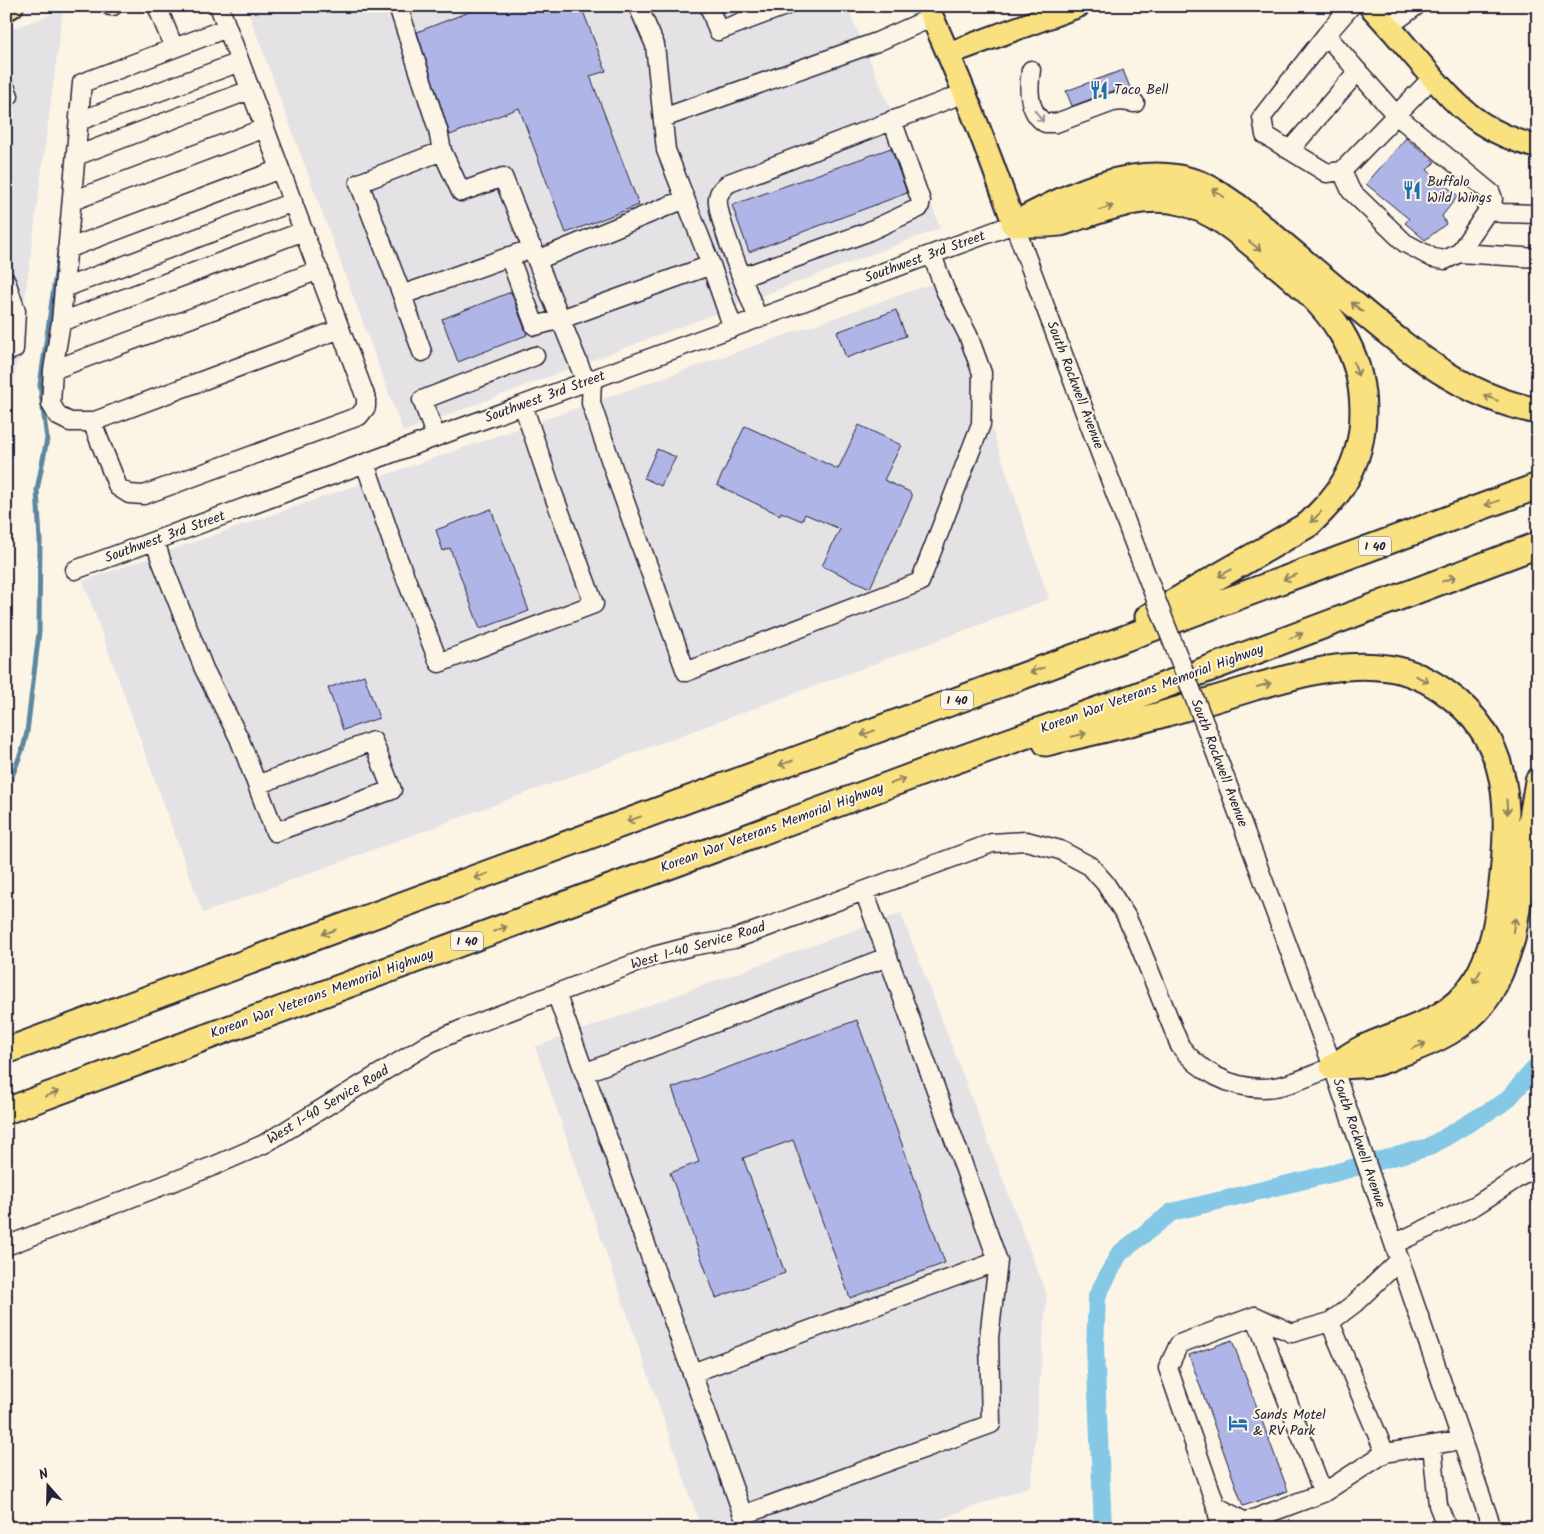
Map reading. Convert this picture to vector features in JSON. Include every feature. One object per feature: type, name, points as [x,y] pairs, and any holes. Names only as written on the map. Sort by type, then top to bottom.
[{"type":"highway","points":[[1014,224],[1057,201],[1126,178],[1163,176],[1179,177],[1196,182],[1213,190],[1238,207],[1389,333],[1442,373],[1494,400],[1538,411]]},
{"type":"highway","points":[[1014,224],[1060,223],[1118,204],[1139,200],[1163,199],[1182,202],[1222,220],[1289,274],[1314,298],[1342,333],[1351,353],[1363,399],[1363,424],[1359,448],[1346,480],[1329,504],[1309,524],[1083,653]]},
{"type":"highway","name":"I 40","points":[[6,1052],[1538,486]]},
{"type":"highway","name":"Korean War Veterans Memorial Highway","points":[[6,1111],[929,770],[1136,696],[1538,545]]},
{"type":"highway","points":[[929,770],[1143,720],[1322,669],[1358,665],[1388,668],[1422,677],[1447,693],[1465,708],[1489,740],[1499,762],[1504,783],[1507,812],[1507,842],[1499,914],[1493,938],[1487,957],[1474,983],[1463,997],[1446,1013],[1414,1030],[1367,1046],[1333,1067]]},
{"type":"highway","points":[[1333,1067],[1374,1063],[1418,1047],[1444,1035],[1461,1024],[1475,1012],[1488,996],[1505,961],[1512,939],[1538,780]]},
{"type":"main road","points":[[6,9],[12,6]]},
{"type":"main road","points":[[950,53],[1078,6]]},
{"type":"main road","points":[[1370,6],[1450,96],[1481,123],[1506,136],[1538,147]]},
{"type":"main road","name":"South Rockwell Avenue","points":[[930,12],[950,53],[966,93],[1014,224]]},
{"type":"street","points":[[158,6],[174,48]]},
{"type":"street","points":[[92,422],[118,487],[129,494],[144,496],[359,416],[366,407],[366,398],[219,6]]},
{"type":"street","points":[[398,6],[438,130],[442,151],[461,192],[503,177],[561,319],[589,381],[591,403],[686,672],[920,582],[981,424],[982,373],[968,335],[945,290],[932,255]]},
{"type":"street","points":[[638,6],[656,45],[666,150],[711,265],[733,328]]},
{"type":"street","points":[[709,6],[718,31],[785,6]]},
{"type":"street","points":[[1351,6],[1262,117],[1265,135],[1327,173],[1342,171],[1433,77]]},
{"type":"street","points":[[1389,26],[1416,6]]},
{"type":"street","points":[[663,118],[877,42],[930,12]]},
{"type":"street","points":[[227,28],[82,83],[61,322],[53,370],[51,404],[58,416],[70,422],[92,422],[340,329]]},
{"type":"street","points":[[1326,35],[1396,115],[1491,193],[1493,199],[1491,206],[1459,253],[1445,260],[1433,258],[1405,243],[1351,191],[1342,171]]},
{"type":"street","points":[[79,122],[240,62]]},
{"type":"street","points":[[1031,70],[1029,94],[1037,116],[1045,123],[1056,123],[1113,102],[1135,103]]},
{"type":"street","points":[[1290,150],[1358,71]]},
{"type":"street","points":[[6,89],[9,96],[6,98]]},
{"type":"street","points":[[76,156],[250,90]]},
{"type":"street","points":[[758,319],[720,216],[718,197],[722,188],[729,183],[966,93]]},
{"type":"street","points":[[742,277],[865,232],[919,208],[921,201],[892,120]]},
{"type":"street","points":[[72,201],[265,128]]},
{"type":"street","points":[[422,352],[359,183],[442,151]]},
{"type":"street","points":[[67,249],[280,169]]},
{"type":"street","points":[[402,295],[509,256],[535,254],[685,199]]},
{"type":"street","points":[[64,288],[293,202]]},
{"type":"street","points":[[1491,206],[1500,213],[1538,214]]},
{"type":"street","name":"Southwest 3rd Street","points":[[75,570],[1014,224]]},
{"type":"street","name":"South Rockwell Avenue","points":[[1014,224],[1137,551],[1212,743],[1333,1067],[1492,1528]]},
{"type":"street","points":[[61,322],[304,231]]},
{"type":"street","points":[[1459,253],[1538,258]]},
{"type":"street","points":[[509,256],[535,326],[561,319],[711,265]]},
{"type":"street","points":[[53,370],[318,270]]},
{"type":"street","points":[[6,352],[14,349],[16,311],[7,287]]},
{"type":"street","points":[[436,437],[422,400],[535,356]]},
{"type":"street","points":[[365,463],[397,556],[439,663],[594,604],[551,488],[523,405]]},
{"type":"street","points":[[155,541],[204,669],[239,738],[275,832],[392,790],[373,741],[258,785]]},
{"type":"street","name":"West I-40 Service Road","points":[[6,1246],[216,1165],[264,1144],[430,1043],[464,1028],[654,956],[734,938],[992,843],[1026,842],[1060,850],[1090,866],[1105,883],[1126,916],[1180,1046],[1190,1058],[1212,1075],[1238,1084],[1263,1088],[1290,1083],[1333,1067]]},
{"type":"street","points":[[556,993],[743,1516],[991,1424],[989,1338],[998,1261],[864,891]]},
{"type":"street","points":[[584,1073],[887,958]]},
{"type":"street","points":[[1222,1528],[1168,1368],[1179,1344],[1255,1316],[1292,1333],[1330,1322],[1355,1303],[1397,1252],[1538,1165]]},
{"type":"street","points":[[692,1373],[998,1261]]},
{"type":"street","points":[[1255,1316],[1323,1493]]},
{"type":"street","points":[[1330,1322],[1385,1453]]},
{"type":"street","points":[[1216,1506],[1245,1522],[1323,1493],[1385,1453],[1462,1440]]},
{"type":"street","points":[[1432,1445],[1438,1505],[1444,1527]]},
{"type":"shaded area","points":[[246,6],[847,6],[941,228],[403,432]]},
{"type":"shaded area","points":[[63,10],[6,442],[6,31]]},
{"type":"shaded area","points":[[942,280],[1049,599],[203,913],[83,581]]},
{"type":"shaded area","points":[[901,913],[1047,1295],[1031,1486],[916,1528],[701,1528],[535,1047]]},
{"type":"building","points":[[484,6],[581,6],[606,71],[590,76],[639,205],[566,233],[519,108],[450,135],[417,32]]},
{"type":"building","name":"Taco Bell","points":[[1123,70],[1131,90],[1110,92],[1072,106],[1066,91]]},
{"type":"building","name":"Buffalo Wild Wings","points":[[1406,138],[1435,162],[1427,170],[1458,196],[1442,216],[1446,224],[1425,240],[1405,223],[1409,219],[1366,184]]},
{"type":"building","points":[[891,148],[907,193],[749,252],[732,205]]},
{"type":"building","points":[[511,292],[527,335],[458,362],[442,319]]},
{"type":"building","points":[[896,310],[906,336],[846,358],[837,332]]},
{"type":"building","points":[[859,425],[901,445],[884,480],[910,492],[912,497],[870,588],[822,566],[840,529],[805,514],[802,521],[781,512],[780,515],[717,485],[745,426],[838,469]]},
{"type":"building","points":[[657,449],[676,457],[661,486],[644,478]]},
{"type":"building","points":[[491,509],[529,611],[480,629],[450,548],[443,551],[436,530]]},
{"type":"building","points":[[364,675],[379,718],[343,730],[328,688]]},
{"type":"building","points":[[857,1020],[945,1263],[850,1298],[793,1140],[743,1158],[785,1273],[716,1298],[670,1173],[699,1162],[672,1088]]},
{"type":"building","name":"Sands Motel & RV Park","points":[[1232,1340],[1288,1491],[1243,1506],[1189,1355]]},
{"type":"waterway","points":[[6,792],[27,732],[39,632],[40,540],[37,490],[47,439],[40,385],[59,252]]},
{"type":"waterway","points":[[1103,1528],[1095,1349],[1097,1296],[1119,1254],[1172,1212],[1334,1173],[1429,1147],[1506,1101],[1538,1065]]},
{"type":"place","name":"Taco Bell","points":[[1099,90]]},
{"type":"place","name":"Buffalo Wild Wings","points":[[1412,190]]},
{"type":"place","name":"Sands Motel & RV Park","points":[[1238,1423]]}]
